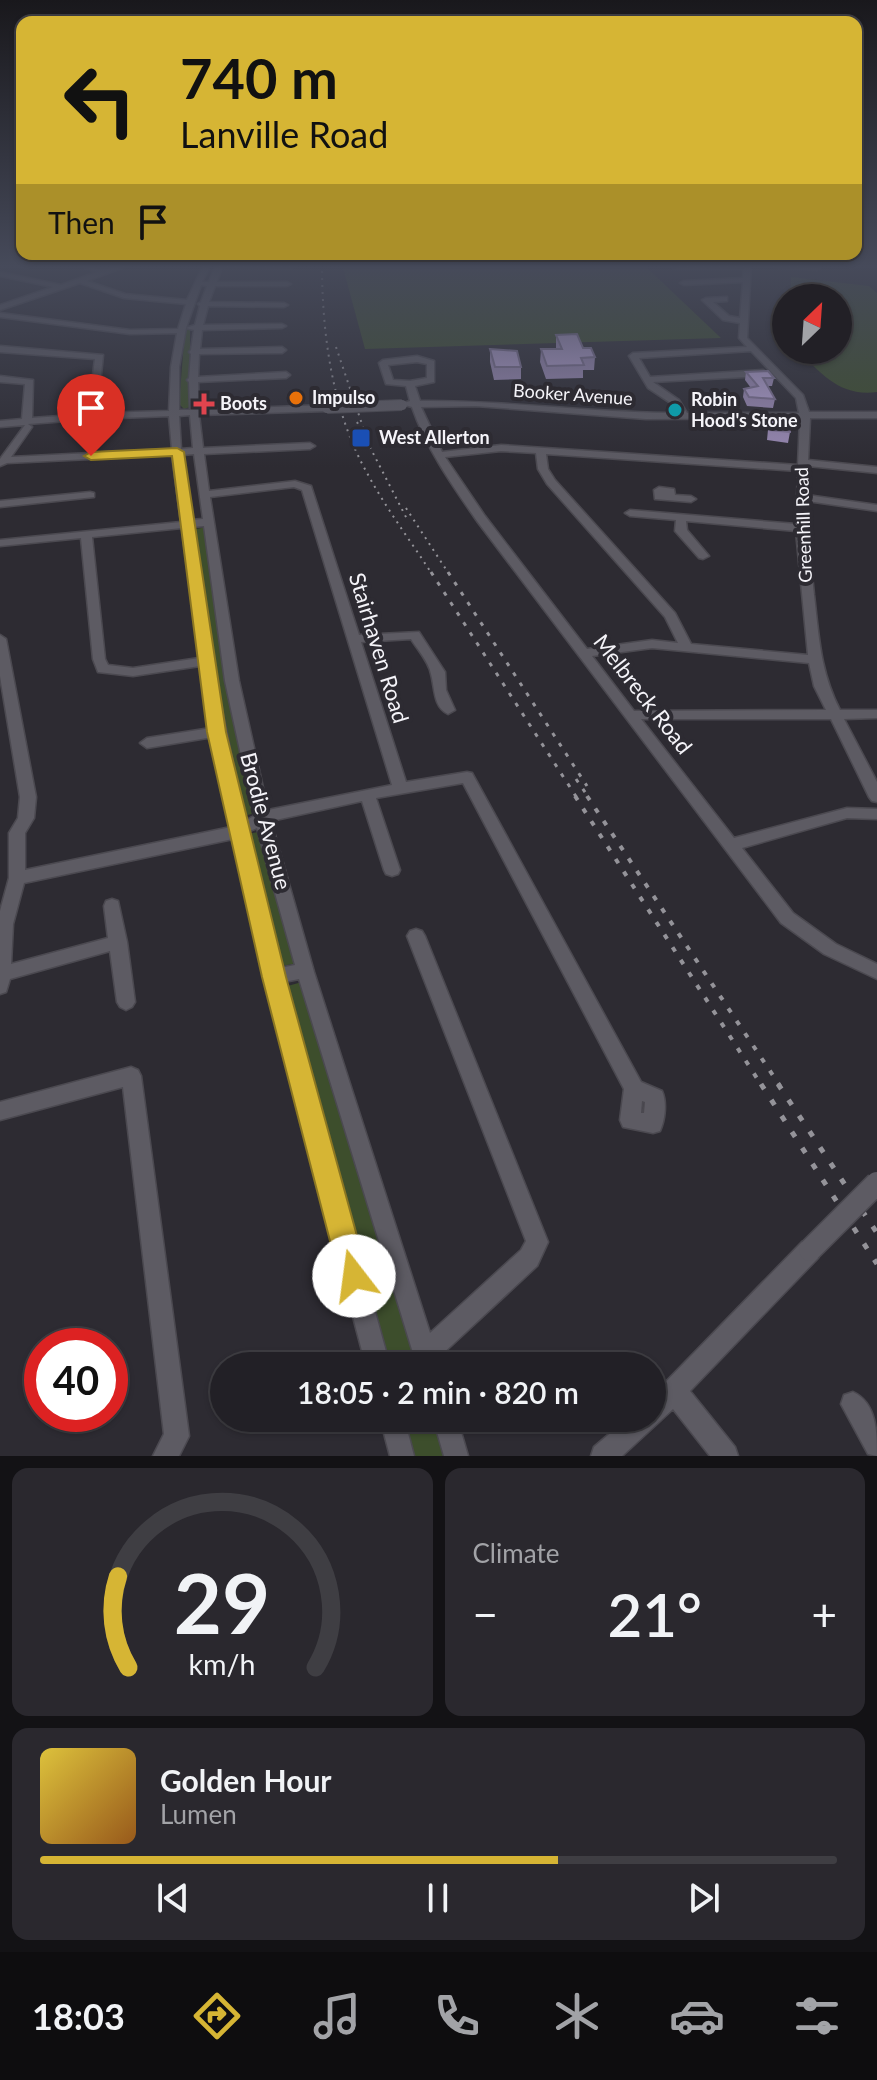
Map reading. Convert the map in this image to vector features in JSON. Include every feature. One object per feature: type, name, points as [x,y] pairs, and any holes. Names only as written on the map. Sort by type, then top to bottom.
[{"type":"street","name":"Brodie Avenue","points":[[185,332],[175,369],[174,415],[204,661],[216,732],[274,977],[374,1352]]},
{"type":"street","name":"Brodie Avenue","points":[[187,332],[193,352],[191,380],[208,412],[196,451],[228,660],[265,818],[306,970],[425,1352]]},
{"type":"street","points":[[743,332],[749,349],[800,397],[805,416]]},
{"type":"street","points":[[0,349],[100,357],[92,416]]},
{"type":"street","points":[[684,417],[676,402],[648,380],[634,356],[749,349]]},
{"type":"street","points":[[193,352],[282,350]]},
{"type":"street","points":[[417,359],[431,363],[431,380],[410,384],[389,382],[383,363],[417,359]]},
{"type":"street","points":[[648,380],[774,373]]},
{"type":"street","points":[[191,380],[286,375]]},
{"type":"street","points":[[0,379],[30,382],[27,424],[2,464]]},
{"type":"street","name":"Melbreck Road","points":[[410,384],[408,404],[481,516],[787,918],[830,949],[877,972]]},
{"type":"street","name":"Booker Avenue","points":[[208,412],[476,403],[684,417],[877,415]]},
{"type":"street","name":"Booker Avenue","points":[[2,424],[268,411]]},
{"type":"street","name":"Booker Avenue","points":[[208,412],[239,412]]},
{"type":"street","name":"Booker Avenue","points":[[27,424],[92,416],[174,415]]},
{"type":"street","name":"Greenhill Road","points":[[805,416],[801,528],[815,660],[821,686],[877,797]]},
{"type":"street","points":[[2,464],[310,446]]},
{"type":"street","points":[[441,455],[501,448],[877,470]]},
{"type":"street","points":[[541,451],[543,469],[551,482],[671,616],[686,647]]},
{"type":"street","name":"Stairhaven Road","points":[[204,495],[295,484],[307,488],[400,788]]},
{"type":"street","points":[[0,504],[90,495]]},
{"type":"street","points":[[801,497],[877,508]]},
{"type":"street","points":[[670,498],[691,499]]},
{"type":"street","points":[[630,513],[801,528]]},
{"type":"street","points":[[681,517],[681,531],[703,556]]},
{"type":"street","points":[[0,543],[209,522]]},
{"type":"street","points":[[86,535],[99,659],[103,669],[133,672],[204,661]]},
{"type":"street","points":[[356,639],[415,635],[438,672],[450,705]]},
{"type":"street","points":[[0,639],[28,797],[26,818],[17,833],[17,878],[2,925],[2,980],[118,942]]},
{"type":"street","points":[[583,653],[638,643],[815,660]]},
{"type":"street","points":[[632,715],[877,714]]},
{"type":"street","points":[[147,743],[216,732]]},
{"type":"street","points":[[17,878],[230,834],[265,818],[367,795],[467,777],[634,1088]]},
{"type":"street","points":[[367,795],[392,870]]},
{"type":"street","points":[[731,845],[847,813],[877,814]]},
{"type":"street","points":[[0,839],[17,833]]},
{"type":"street","points":[[112,906],[126,1002]]},
{"type":"street","points":[[416,936],[537,1242],[529,1258],[435,1352]]},
{"type":"street","points":[[274,977],[306,970]]},
{"type":"street","points":[[0,1111],[131,1076],[177,1436],[165,1456]]},
{"type":"street","points":[[666,1400],[877,1183]]},
{"type":"street","points":[[675,1392],[726,1456]]},
{"type":"street","points":[[853,1404],[877,1445]]},
{"type":"street","points":[[396,1432],[402,1456]]},
{"type":"street","points":[[449,1432],[456,1456]]},
{"type":"street","points":[[603,1456],[630,1432]]},
{"type":"green space","points":[[185,332],[190,332],[190,407],[184,409],[179,404]]},
{"type":"green space","points":[[360,332],[715,332],[721,338],[365,349]]},
{"type":"green space","points":[[852,332],[877,332],[877,392],[852,391],[824,375],[812,364],[852,364]]},
{"type":"green space","points":[[207,527],[257,813],[242,816],[220,695],[196,529]]},
{"type":"green space","points":[[259,832],[297,963],[278,967],[246,834]]},
{"type":"green space","points":[[302,982],[416,1352],[385,1352],[284,987]]},
{"type":"green space","points":[[407,1432],[440,1432],[448,1456],[414,1456]]},
{"type":"building","points":[[577,334],[583,348],[591,348],[595,357],[581,358],[584,365],[547,366],[541,349],[562,349],[556,335]]},
{"type":"building","points":[[490,349],[517,351],[521,367],[495,367]]},
{"type":"building","points":[[768,371],[774,378],[763,378],[775,399],[749,397],[744,389],[758,386],[746,372]]},
{"type":"building","points":[[769,419],[791,421],[790,432],[769,430]]},
{"type":"railway","points":[[326,332],[337,397],[354,447],[373,484],[432,574]]},
{"type":"railway","points":[[336,347],[364,430]]},
{"type":"railway","points":[[357,422],[408,521]]},
{"type":"railway","points":[[406,508],[449,574]]},
{"type":"railway","points":[[431,572],[577,798]]},
{"type":"railway","points":[[448,572],[587,786]]},
{"type":"railway","points":[[576,779],[589,798]]},
{"type":"railway","points":[[575,796],[762,1086]]},
{"type":"railway","points":[[587,796],[780,1086]]},
{"type":"railway","points":[[761,1084],[877,1264]]},
{"type":"railway","points":[[778,1084],[877,1233]]},
{"type":"place","name":"Impulso","points":[[296,398]]},
{"type":"place","name":"Boots","points":[[204,404]]},
{"type":"place","name":"Robin Hood's Stone","points":[[675,410]]},
{"type":"place","name":"West Allerton","points":[[361,438]]},
{"type":"route","points":[[91,456],[177,452],[216,732],[274,977],[354,1276]]}]
